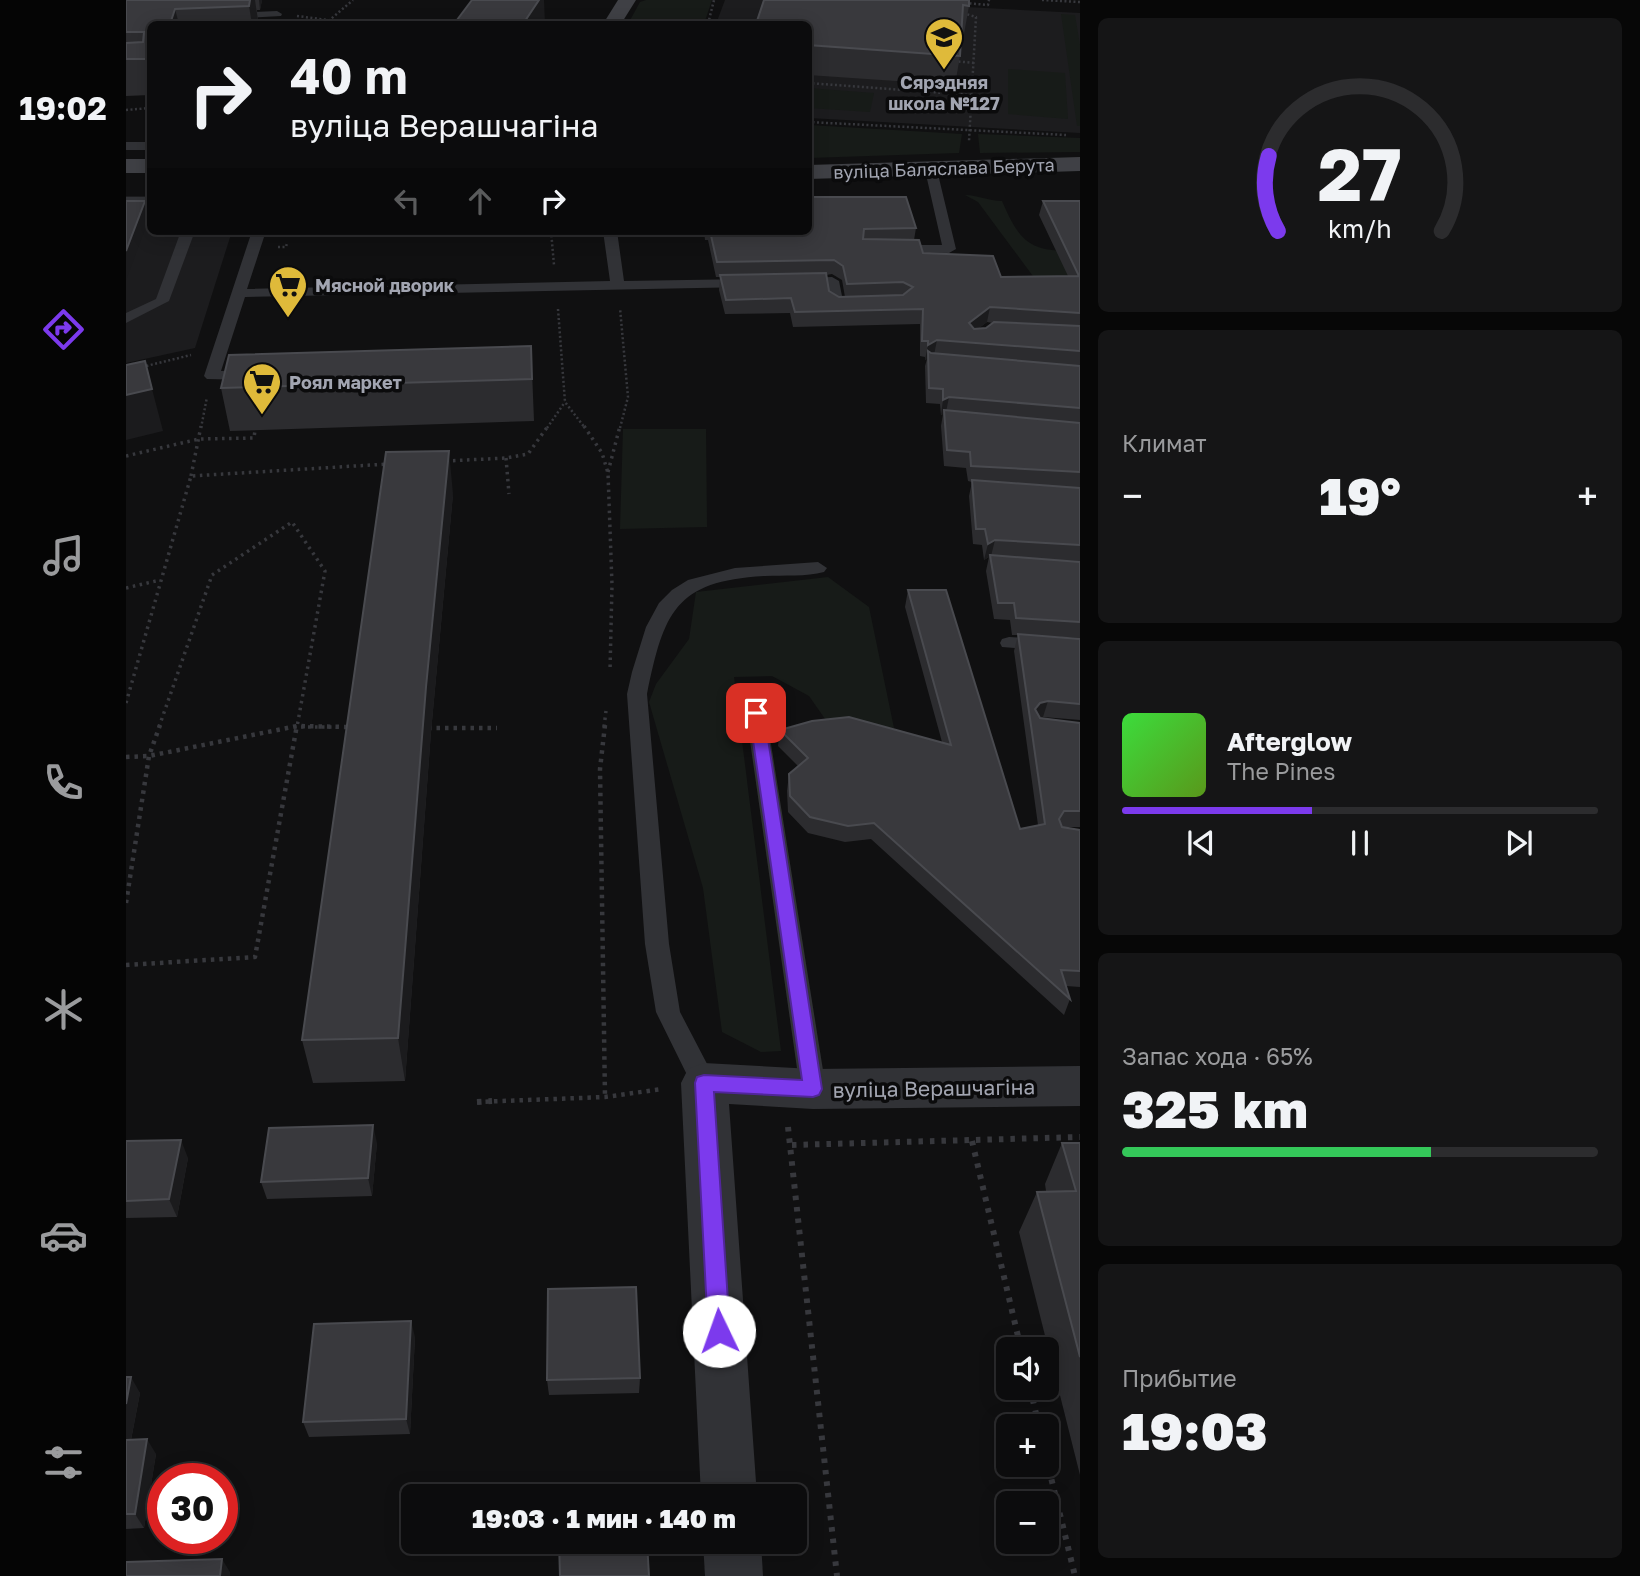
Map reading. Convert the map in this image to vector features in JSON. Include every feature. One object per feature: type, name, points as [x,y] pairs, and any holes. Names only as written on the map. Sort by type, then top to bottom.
[{"type":"street","points":[[614,21],[627,0]]},
{"type":"street","name":"вуліца Баляслава Берута","points":[[812,172],[1080,164]]},
{"type":"street","points":[[126,166],[147,166]]},
{"type":"street","points":[[704,1083],[728,1484]]},
{"type":"street","name":"вуліца Верашчагіна","points":[[704,1083],[796,1089],[1080,1086]]},
{"type":"street","points":[[733,1554],[734,1576]]},
{"type":"lane","points":[[222,16],[277,14]]},
{"type":"lane","points":[[468,21],[471,17],[524,21]]},
{"type":"lane","points":[[126,146],[147,146]]},
{"type":"lane","points":[[881,249],[949,249],[932,170]]},
{"type":"lane","points":[[126,201],[147,201]]},
{"type":"lane","points":[[126,319],[162,301],[187,235]]},
{"type":"lane","points":[[258,235],[212,376],[267,375]]},
{"type":"lane","points":[[612,235],[618,285]]},
{"type":"lane","points":[[792,282],[832,281],[837,305],[875,304]]},
{"type":"lane","points":[[237,293],[765,282]]},
{"type":"lane","points":[[704,1083],[668,1012],[657,944],[637,694],[644,664],[665,607],[688,586],[721,575],[818,568]]},
{"type":"lane","points":[[1009,643],[1080,647]]},
{"type":"lane","points":[[756,713],[796,1089]]},
{"type":"path","points":[[328,21],[353,0]]},
{"type":"path","points":[[709,21],[714,0]]},
{"type":"path","points":[[959,3],[988,5],[989,0]]},
{"type":"path","points":[[1042,0],[1080,2]]},
{"type":"path","points":[[963,13],[976,17],[969,144]]},
{"type":"path","points":[[948,61],[974,63]]},
{"type":"path","points":[[812,83],[972,96]]},
{"type":"path","points":[[126,110],[147,108]]},
{"type":"path","points":[[812,122],[1066,135]]},
{"type":"path","points":[[551,235],[565,402],[593,437],[608,472],[612,585],[610,677]]},
{"type":"path","points":[[608,472],[628,397],[618,285]]},
{"type":"path","points":[[139,368],[219,349]]},
{"type":"path","points":[[126,704],[191,475],[212,376]]},
{"type":"path","points":[[437,462],[506,458],[528,453],[565,402]]},
{"type":"path","points":[[126,456],[199,439],[254,438],[256,430]]},
{"type":"path","points":[[506,458],[509,494]]},
{"type":"path","points":[[191,475],[395,464]]},
{"type":"path","points":[[126,903],[149,756],[212,575],[292,522],[325,571],[255,957],[126,965]]},
{"type":"path","points":[[126,588],[161,580]]},
{"type":"path","points":[[605,1097],[600,769],[607,703]]},
{"type":"path","points":[[126,757],[149,756],[296,726],[363,727]]},
{"type":"path","points":[[416,728],[497,729]]},
{"type":"path","points":[[477,1102],[605,1097],[704,1083]]},
{"type":"path","points":[[796,1089],[792,1145],[837,1576]]},
{"type":"path","points":[[792,1145],[1080,1137]]},
{"type":"path","points":[[972,1140],[1018,1337]]},
{"type":"path","points":[[1051,1477],[1075,1576]]},
{"type":"shaded area","points":[[712,0],[705,21],[630,21],[640,2]]},
{"type":"shaded area","name":"Сярэдняя школа №127","points":[[725,0],[969,0],[966,7],[1080,13],[1080,133],[812,118],[812,21],[717,21]]},
{"type":"shaded area","points":[[1061,14],[1075,15],[1080,45],[1080,126],[1077,126]]},
{"type":"shaded area","points":[[1008,69],[1065,73],[1068,119],[1008,114]]},
{"type":"shaded area","points":[[812,88],[874,93],[870,112],[812,108]]},
{"type":"shaded area","points":[[812,125],[962,134],[959,153],[812,158]]},
{"type":"shaded area","points":[[978,134],[1080,138],[1080,152],[980,153]]},
{"type":"shaded area","points":[[965,195],[1002,201],[1015,228],[1030,243],[1050,250],[1080,251],[1080,290],[1044,291],[978,202]]},
{"type":"shaded area","points":[[126,196],[147,196],[147,235],[231,235],[195,348],[126,363]]},
{"type":"shaded area","points":[[623,429],[706,429],[707,527],[620,529]]},
{"type":"shaded area","points":[[828,577],[869,607],[894,728],[830,726],[809,696],[772,676],[734,677],[781,1051],[761,1052],[722,1032],[703,888],[649,702],[656,684],[689,639],[696,592]]},
{"type":"building","points":[[126,0],[250,0],[249,6],[175,9],[171,21],[147,21],[147,59],[126,59],[126,43],[143,42],[144,32],[126,32]]},
{"type":"building","points":[[472,0],[539,0],[525,21],[456,21]]},
{"type":"building","points":[[764,0],[969,0],[969,6],[963,5],[960,56],[812,45],[812,21],[757,21]]},
{"type":"building","points":[[812,197],[906,197],[916,228],[864,229],[863,239],[919,240],[923,253],[993,256],[1001,277],[1079,276],[1043,201],[1080,201],[1080,313],[990,307],[969,323],[974,329],[986,328],[994,322],[1080,326],[1080,351],[937,340],[928,345],[928,341],[922,341],[923,309],[795,312],[791,298],[726,300],[720,275],[826,273],[829,291],[839,297],[903,295],[913,287],[903,282],[847,284],[843,266],[834,260],[717,262],[711,235],[812,235]]},
{"type":"building","points":[[126,201],[145,201],[126,251]]},
{"type":"building","points":[[531,346],[532,379],[221,388],[229,355]]},
{"type":"building","points":[[928,351],[1080,366],[1080,408],[949,397],[943,400],[943,389],[929,388]]},
{"type":"building","points":[[145,361],[152,389],[126,395],[126,365]]},
{"type":"building","points":[[944,410],[1080,423],[1080,472],[971,466],[970,452],[947,450]]},
{"type":"building","points":[[449,451],[426,687],[398,1038],[302,1040],[386,452]]},
{"type":"building","points":[[972,480],[1080,488],[1080,545],[995,540],[988,544],[985,529],[976,529]]},
{"type":"building","points":[[990,555],[1080,562],[1080,622],[1016,618],[1014,603],[998,603]]},
{"type":"building","points":[[908,590],[946,590],[1020,829],[1045,824],[1018,634],[1080,639],[1080,704],[1048,701],[1040,703],[1035,709],[1040,718],[1080,723],[1080,811],[1064,811],[1059,819],[1062,827],[1080,830],[1080,971],[1061,970],[1070,999],[874,823],[848,826],[810,817],[790,796],[789,774],[808,758],[780,730],[812,721],[849,717],[951,745]]},
{"type":"building","points":[[373,1125],[368,1178],[261,1182],[269,1128]]},
{"type":"building","points":[[181,1140],[169,1199],[126,1201],[126,1141]]},
{"type":"building","points":[[1062,1143],[1080,1143],[1080,1357],[1037,1192],[1076,1191]]},
{"type":"building","points":[[636,1287],[640,1378],[547,1380],[548,1289]]},
{"type":"building","points":[[411,1321],[406,1419],[303,1422],[314,1324]]},
{"type":"building","points":[[126,1377],[131,1377],[126,1404]]},
{"type":"building","points":[[147,1439],[135,1514],[126,1514],[126,1440]]},
{"type":"building","points":[[559,1554],[648,1554],[649,1576],[560,1576]]},
{"type":"building","points":[[222,1559],[220,1576],[126,1576],[126,1562]]},
{"type":"place","name":"Сярэдняя школа №127","points":[[944,71]]},
{"type":"place","name":"Мясной дворик","points":[[288,319]]},
{"type":"place","name":"Роял маркет","points":[[262,416]]},
{"type":"route","points":[[719,1331],[704,1083],[813,1089],[756,713]]}]
